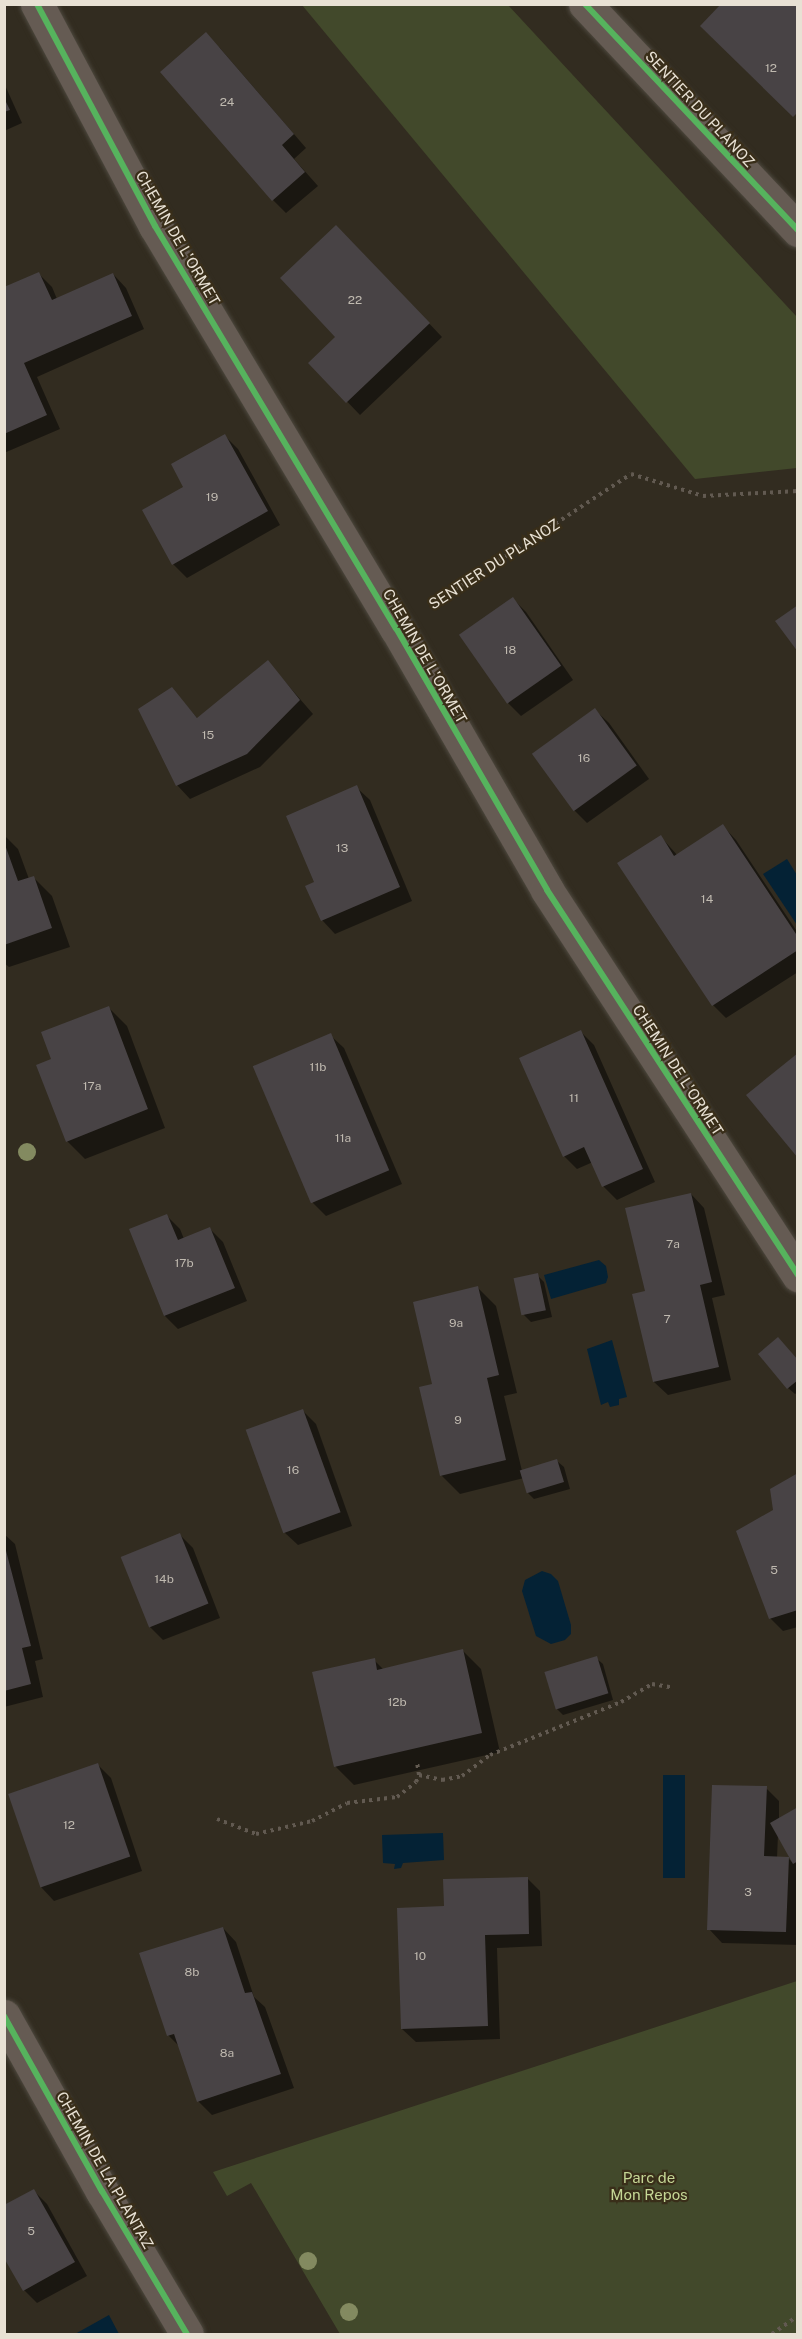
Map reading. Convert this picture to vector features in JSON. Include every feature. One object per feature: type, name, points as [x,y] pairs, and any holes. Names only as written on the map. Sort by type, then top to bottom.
[{"type":"street","name":"CHEMIN DE L'ORMET","points":[[37,4],[155,226],[396,628],[547,890],[798,1275]]},
{"type":"street","name":"SENTIER DU PLANOZ","points":[[585,4],[798,230]]},
{"type":"street","name":"CHEMIN DE LA PLANTAZ","points":[[4,2016],[102,2191],[188,2334]]},
{"type":"path","points":[[419,1775],[442,1780],[462,1776],[490,1755],[621,1702],[652,1684],[674,1689]]},
{"type":"path","points":[[217,1819],[256,1834],[312,1821],[347,1803],[397,1797],[409,1790],[419,1775],[417,1762]]},
{"type":"path","points":[[772,2334],[798,2316]]},
{"type":"green space","points":[[302,5],[508,5],[797,317],[797,468],[695,479]]},
{"type":"green space","name":"Parc de Mon Repos","points":[[797,1981],[797,2334],[340,2334],[251,2183],[227,2196],[213,2172]]},
{"type":"water","points":[[787,859],[797,875],[797,925],[763,874]]},
{"type":"water","points":[[599,1260],[606,1266],[608,1277],[606,1283],[551,1299],[544,1275]]},
{"type":"water","points":[[612,1340],[627,1397],[619,1399],[619,1405],[610,1407],[608,1402],[601,1405],[587,1349]]},
{"type":"water","points":[[542,1571],[551,1574],[558,1581],[571,1625],[571,1634],[565,1640],[551,1644],[536,1636],[522,1591],[525,1580]]},
{"type":"water","points":[[663,1775],[685,1775],[685,1878],[663,1878]]},
{"type":"water","points":[[443,1833],[444,1860],[403,1863],[401,1868],[394,1869],[395,1864],[383,1863],[382,1835]]},
{"type":"water","points":[[109,2315],[119,2334],[75,2334]]},
{"type":"building","points":[[721,4],[798,4],[798,112],[793,117],[700,26]]},
{"type":"building","points":[[206,32],[294,134],[282,145],[305,172],[272,201],[160,72]]},
{"type":"building","points":[[4,98],[10,110],[4,112]]},
{"type":"building","points":[[336,225],[430,323],[346,403],[308,363],[335,337],[280,278]]},
{"type":"building","points":[[39,272],[52,300],[113,273],[132,316],[24,363],[47,415],[4,434],[4,287]]},
{"type":"building","points":[[225,434],[268,511],[172,565],[142,510],[183,487],[171,464]]},
{"type":"building","points":[[513,597],[561,666],[507,704],[459,635]]},
{"type":"building","points":[[798,605],[798,652],[775,621]]},
{"type":"building","points":[[268,660],[300,700],[247,754],[176,786],[138,709],[172,687],[197,718]]},
{"type":"building","points":[[595,708],[637,765],[574,811],[532,754]]},
{"type":"building","points":[[357,785],[400,887],[321,921],[305,886],[314,882],[286,816]]},
{"type":"building","points":[[723,824],[798,937],[798,950],[712,1006],[617,863],[661,835],[674,856]]},
{"type":"building","points":[[4,842],[18,881],[34,876],[52,928],[4,945]]},
{"type":"building","points":[[109,1006],[148,1109],[66,1142],[36,1065],[51,1059],[41,1032]]},
{"type":"building","points":[[581,1030],[643,1169],[602,1187],[584,1147],[563,1157],[519,1058]]},
{"type":"building","points":[[331,1033],[389,1170],[311,1203],[253,1066]]},
{"type":"building","points":[[798,1053],[798,1158],[746,1095]]},
{"type":"building","points":[[691,1193],[712,1282],[700,1285],[719,1367],[653,1382],[632,1294],[645,1291],[625,1208]]},
{"type":"building","points":[[167,1214],[178,1240],[210,1227],[235,1288],[164,1316],[129,1229]]},
{"type":"building","points":[[538,1273],[546,1310],[521,1315],[514,1278]]},
{"type":"building","points":[[478,1286],[499,1375],[487,1378],[506,1460],[440,1476],[419,1387],[432,1384],[413,1302]]},
{"type":"building","points":[[778,1337],[798,1360],[798,1380],[787,1389],[758,1354]]},
{"type":"building","points":[[303,1409],[341,1512],[283,1533],[246,1430]]},
{"type":"building","points":[[557,1459],[564,1482],[527,1493],[520,1470]]},
{"type":"building","points":[[798,1473],[798,1610],[769,1619],[736,1531],[773,1510],[770,1489]]},
{"type":"building","points":[[180,1533],[208,1603],[149,1627],[121,1557]]},
{"type":"building","points":[[4,1543],[31,1646],[22,1648],[31,1684],[4,1691]]},
{"type":"building","points":[[463,1649],[482,1733],[334,1767],[312,1672],[375,1658],[377,1670]]},
{"type":"building","points":[[597,1656],[608,1693],[556,1709],[544,1672]]},
{"type":"building","points":[[98,1763],[130,1857],[40,1888],[8,1794]]},
{"type":"building","points":[[712,1785],[767,1786],[764,1856],[789,1857],[786,1932],[707,1930]]},
{"type":"building","points":[[798,1807],[798,1861],[793,1864],[770,1823]]},
{"type":"building","points":[[528,1877],[529,1934],[485,1935],[488,2026],[401,2029],[397,1908],[444,1906],[443,1879]]},
{"type":"building","points":[[223,1927],[245,1993],[252,1992],[281,2074],[197,2102],[174,2034],[167,2036],[139,1953]]},
{"type":"building","points":[[34,2189],[75,2262],[23,2291],[4,2258],[4,2205]]},
{"type":"cycle path","points":[[37,4],[155,226],[396,628],[547,890],[798,1275]]},
{"type":"cycle path","points":[[585,4],[798,230]]},
{"type":"cycle path","points":[[4,2016],[102,2191],[187,2334]]}]
